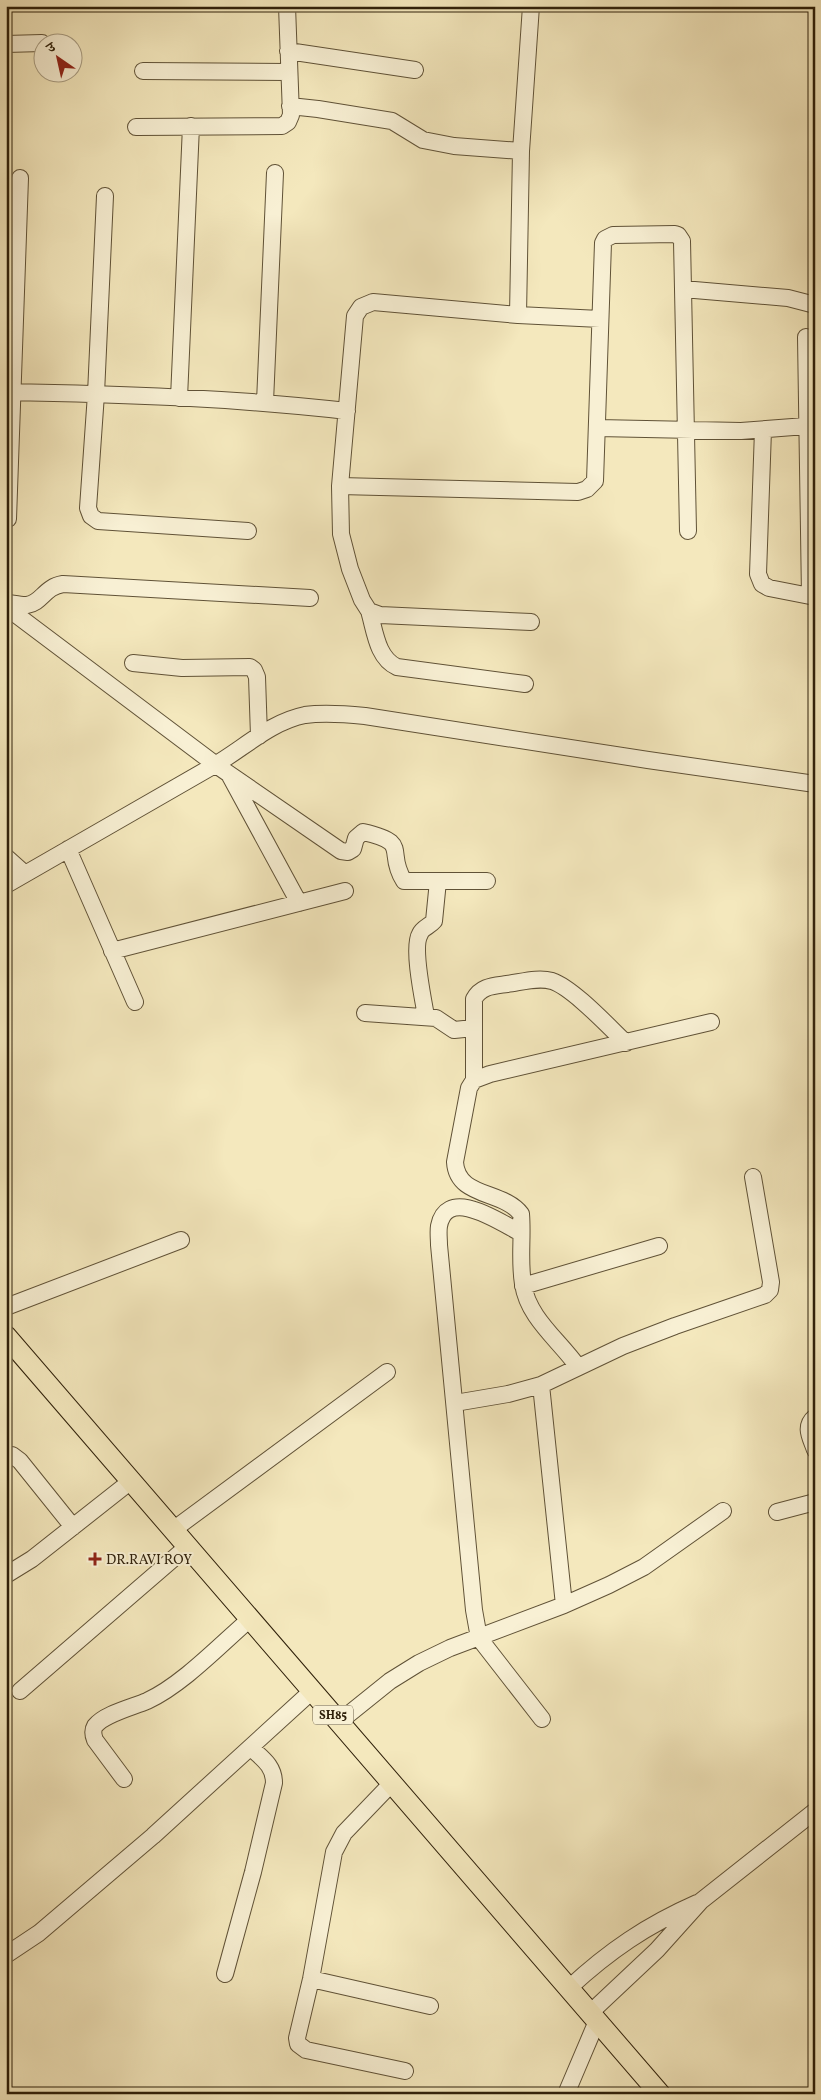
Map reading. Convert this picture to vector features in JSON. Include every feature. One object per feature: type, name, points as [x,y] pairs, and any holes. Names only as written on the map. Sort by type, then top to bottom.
[{"type":"main road","name":"SH85","points":[[6,1336],[660,2094]]},
{"type":"street","points":[[136,127],[282,126],[288,122],[291,115],[287,6]]},
{"type":"street","points":[[518,315],[521,151],[531,6]]},
{"type":"street","points":[[6,44],[32,43]]},
{"type":"street","points":[[288,51],[415,70]]},
{"type":"street","points":[[143,71],[288,72]]},
{"type":"street","points":[[290,106],[392,122],[401,125],[423,140],[454,146],[521,151]]},
{"type":"street","points":[[179,398],[191,126]]},
{"type":"street","points":[[265,402],[275,173]]},
{"type":"street","points":[[8,519],[10,392],[20,178]]},
{"type":"street","points":[[105,196],[96,394],[88,508],[91,516],[98,521],[248,531]]},
{"type":"street","points":[[340,486],[578,492],[587,489],[595,481],[604,243],[609,237],[678,235],[682,241],[688,531]]},
{"type":"street","points":[[683,289],[788,298],[815,305]]},
{"type":"street","points":[[525,684],[397,667],[388,663],[381,653],[369,611],[359,592],[340,534],[340,486],[355,316],[360,306],[373,302],[518,315],[600,319]]},
{"type":"street","points":[[763,430],[758,574],[762,584],[769,588],[812,596],[806,426],[806,337]]},
{"type":"street","points":[[10,392],[265,402],[347,411]]},
{"type":"street","points":[[598,428],[717,431],[763,430],[806,426]]},
{"type":"street","points":[[6,603],[27,605],[35,603],[54,585],[63,584],[310,598]]},
{"type":"street","points":[[6,607],[222,770],[341,851],[348,852],[353,849],[356,838],[363,832],[384,837],[392,844],[397,853],[399,873],[404,881],[486,881]]},
{"type":"street","points":[[369,611],[380,615],[531,622]]},
{"type":"street","points":[[133,663],[182,668],[250,667],[257,676],[259,736]]},
{"type":"street","points":[[6,885],[68,849],[222,770],[259,736],[281,723],[304,716],[335,713],[366,716],[815,784]]},
{"type":"street","points":[[222,770],[298,903]]},
{"type":"street","points":[[68,849],[135,1002]]},
{"type":"street","points":[[6,856],[25,874]]},
{"type":"street","points":[[426,1016],[418,961],[418,939],[420,933],[434,921],[438,881]]},
{"type":"street","points":[[112,951],[345,891]]},
{"type":"street","points":[[578,1367],[556,1338],[543,1326],[530,1305],[523,1286],[520,1260],[521,1214],[516,1208],[466,1184],[459,1179],[456,1171],[455,1162],[469,1088],[474,1080],[474,999],[478,992],[486,987],[538,979],[554,982],[572,993],[626,1043]]},
{"type":"street","points":[[365,1013],[426,1016],[436,1018],[454,1030],[474,1028]]},
{"type":"street","points":[[474,1080],[490,1074],[711,1022]]},
{"type":"street","points":[[455,1403],[508,1394],[541,1385],[623,1346],[764,1295],[770,1290],[771,1282],[753,1177]]},
{"type":"street","points":[[521,1233],[470,1207],[456,1206],[444,1214],[439,1225],[439,1245],[474,1610],[480,1638],[542,1719]]},
{"type":"street","points":[[6,1307],[181,1240]]},
{"type":"street","points":[[523,1286],[659,1246]]},
{"type":"street","points":[[173,1530],[387,1372]]},
{"type":"street","points":[[541,1385],[564,1605]]},
{"type":"street","points":[[815,1418],[809,1423],[808,1428],[815,1450]]},
{"type":"street","points":[[6,1455],[20,1461],[73,1527]]},
{"type":"street","points":[[6,1574],[32,1559],[131,1480]]},
{"type":"street","points":[[777,1512],[815,1502]]},
{"type":"street","points":[[339,1722],[390,1681],[419,1663],[450,1648],[564,1605],[644,1567],[723,1511]]},
{"type":"street","points":[[20,1691],[188,1546]]},
{"type":"street","points":[[124,1780],[95,1740],[92,1733],[95,1726],[116,1713],[149,1700],[178,1681],[250,1619]]},
{"type":"street","points":[[6,1955],[39,1934],[251,1748],[312,1690]]},
{"type":"street","points":[[225,1974],[253,1872],[274,1783],[274,1773],[270,1765],[251,1748]]},
{"type":"street","points":[[392,1783],[344,1833],[334,1852],[311,1979],[297,2038],[298,2044],[302,2048],[405,2071]]},
{"type":"street","points":[[566,2094],[594,2017],[701,1901],[815,1811]]},
{"type":"street","points":[[569,1988],[598,1961],[630,1938],[665,1917],[701,1901]]},
{"type":"street","points":[[311,1979],[430,2006]]},
{"type":"place","name":"DR.RAVI ROY","points":[[95,1559]]}]
